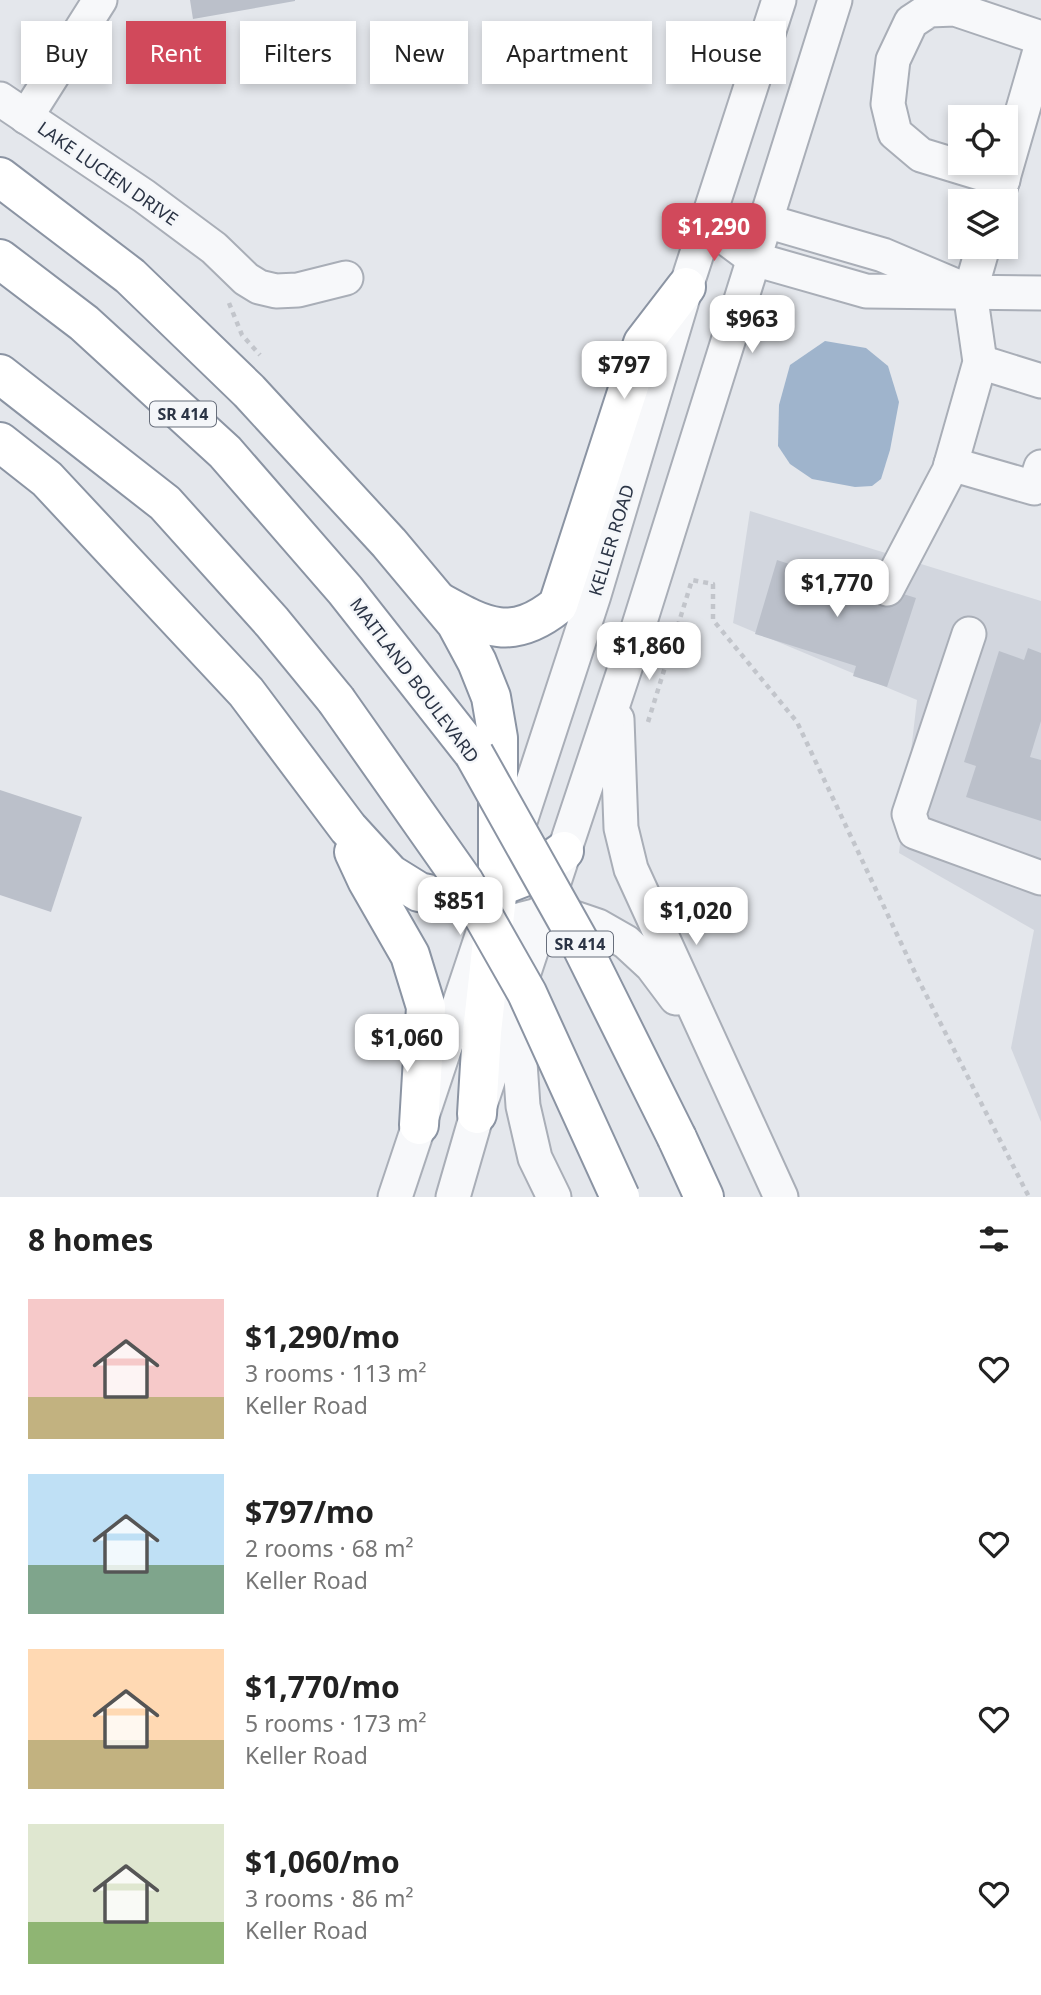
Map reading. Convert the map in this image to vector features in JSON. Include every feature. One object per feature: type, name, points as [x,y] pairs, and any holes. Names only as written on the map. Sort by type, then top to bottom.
[{"type":"highway","points":[[0,177],[130,276],[249,391],[389,543],[456,623],[477,662],[491,697],[498,738],[505,885],[516,923],[482,1032],[477,1114]]},
{"type":"highway","name":"MAITLAND BOULEVARD","points":[[0,259],[84,323],[225,452],[345,590],[474,754],[581,945],[704,1197]]},
{"type":"highway","points":[[438,602],[473,621],[493,627],[516,627],[538,621],[558,605],[643,342],[686,287]]},
{"type":"highway","points":[[0,374],[165,503],[272,622],[336,700],[464,882],[527,993],[620,1197]]},
{"type":"highway","points":[[0,442],[47,480],[246,692],[334,809],[390,874],[419,892],[442,897],[505,885],[531,874],[564,851]]},
{"type":"highway","points":[[334,809],[367,880],[410,956],[426,1007],[419,1125]]},
{"type":"street","name":"KELLER ROAD","points":[[395,1197],[471,968],[505,885],[515,838],[594,595],[686,287],[779,0]]},
{"type":"street","points":[[471,968],[516,923],[564,851],[616,695],[835,0]]},
{"type":"street","points":[[13,108],[98,2]]},
{"type":"street","points":[[998,189],[921,155],[895,133],[888,104],[893,60],[911,22],[929,10],[955,9],[1041,38]]},
{"type":"street","points":[[1000,189],[1041,47]]},
{"type":"street","name":"LAKE LUCIEN DRIVE","points":[[13,108],[144,196],[214,248],[259,288],[276,291],[299,290],[346,278]]},
{"type":"street","points":[[707,224],[766,221],[883,255],[970,292]]},
{"type":"street","points":[[707,224],[754,259],[866,291],[1041,293]]},
{"type":"street","points":[[887,589],[951,464],[980,362],[970,292],[980,259]]},
{"type":"street","points":[[980,362],[1041,381]]},
{"type":"street","points":[[951,464],[1034,488],[1041,467]]},
{"type":"street","points":[[969,634],[909,814],[915,832],[1041,878]]},
{"type":"street","points":[[616,695],[621,828],[631,869],[781,1197]]},
{"type":"street","points":[[516,923],[554,911],[598,926],[626,942],[652,966],[722,1068]]},
{"type":"street","points":[[516,923],[518,1053],[523,1106],[536,1158],[554,1197]]},
{"type":"street","points":[[453,1197],[516,997]]},
{"type":"path","points":[[226,292],[242,334],[269,365]]},
{"type":"path","points":[[645,731],[692,580],[713,584],[713,620],[797,722],[918,979],[1029,1197]]},
{"type":"shaded area","points":[[750,511],[1041,601],[1041,1122],[1011,1048],[1034,930],[899,853],[917,700],[733,623]]},
{"type":"water","points":[[825,341],[866,348],[888,366],[899,402],[890,450],[881,479],[872,486],[855,487],[812,479],[790,464],[778,446],[779,405],[790,365]]},
{"type":"building","points":[[190,0],[295,0],[295,1],[193,19]]},
{"type":"building","points":[[777,560],[835,579],[837,573],[916,598],[887,687],[853,676],[856,666],[755,634]]},
{"type":"building","points":[[1028,648],[1041,653],[1041,721],[1030,757],[1041,760],[1041,821],[966,797],[976,766],[964,762],[999,651],[1024,660]]},
{"type":"building","points":[[0,790],[82,817],[51,912],[0,895]]}]
